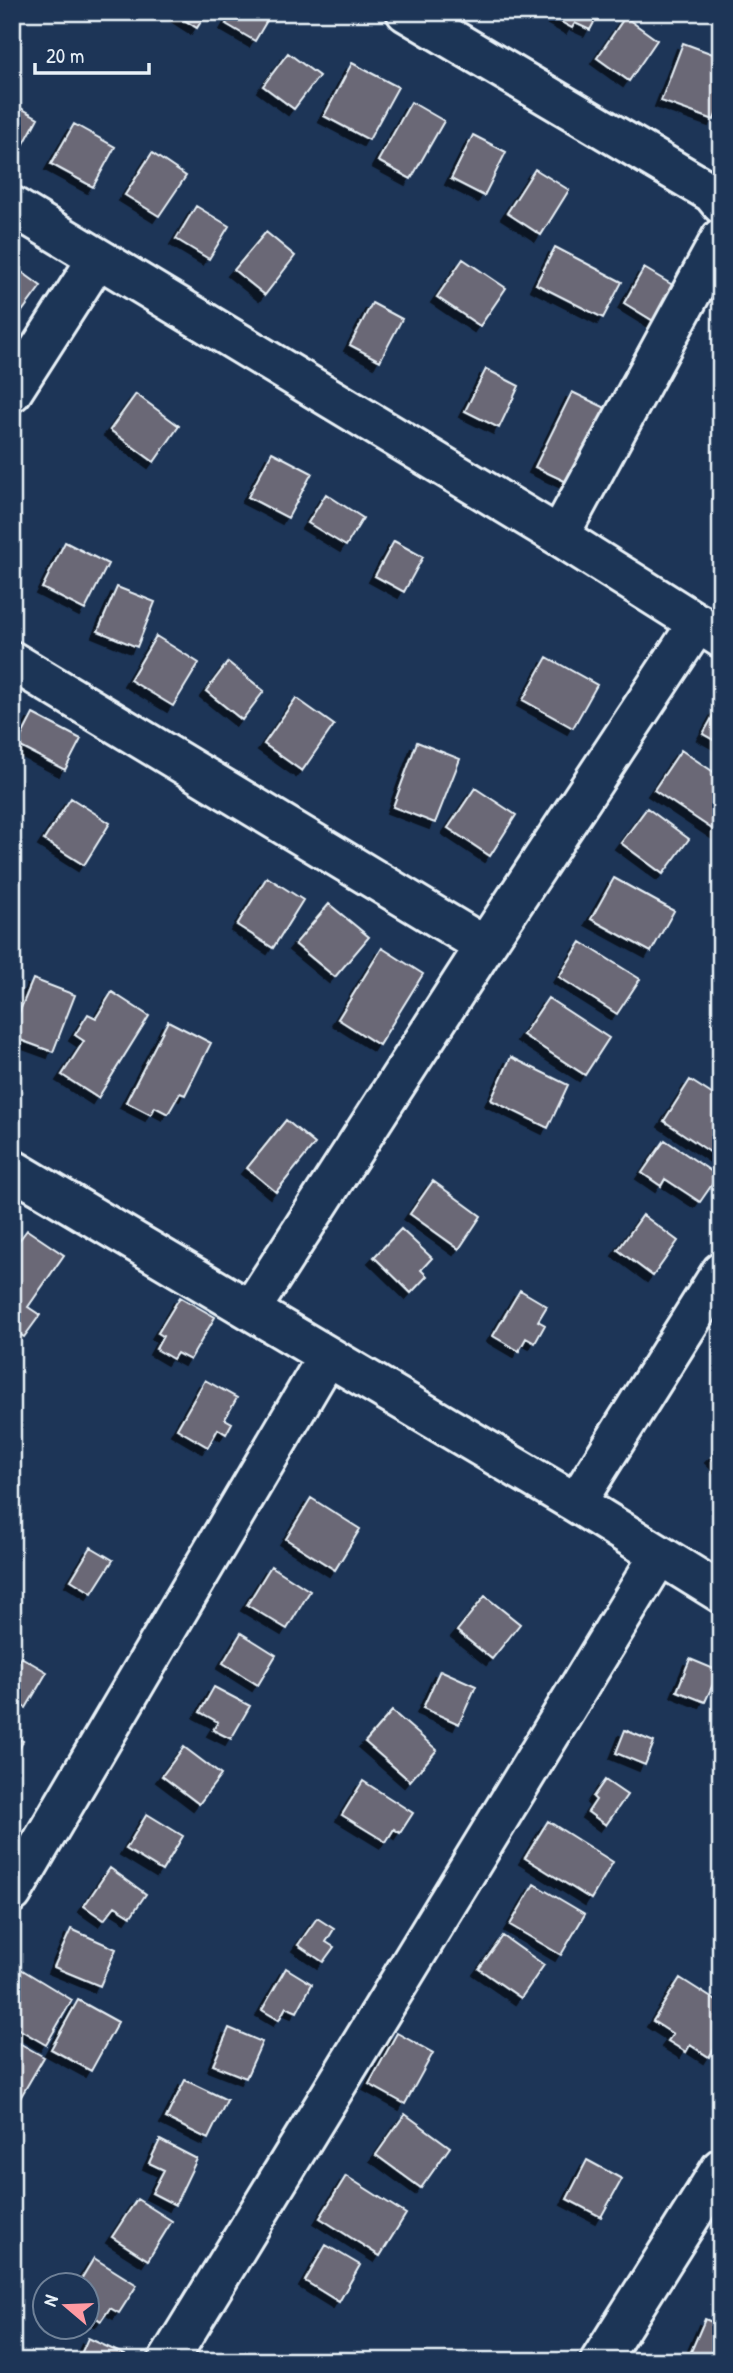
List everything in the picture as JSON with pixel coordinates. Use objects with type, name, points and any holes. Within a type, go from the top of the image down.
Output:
[{"type":"street","points":[[406,12],[712,193],[721,204]]},
{"type":"street","points":[[12,206],[559,536],[709,630],[485,946],[251,1309]]},
{"type":"street","points":[[559,536],[721,238]]},
{"type":"street","points":[[12,392],[98,258]]},
{"type":"street","points":[[12,661],[485,946]]},
{"type":"street","points":[[12,1169],[576,1503],[721,1593]]},
{"type":"street","points":[[576,1503],[721,1272]]},
{"type":"street","points":[[12,1893],[327,1357]]},
{"type":"street","points":[[168,2361],[659,1556]]},
{"type":"street","points":[[600,2361],[721,2168]]},
{"type":"building","points":[[172,12],[207,12],[197,28]]},
{"type":"building","points":[[233,12],[272,12],[255,41],[226,24]]},
{"type":"building","points":[[557,12],[599,13],[590,30],[575,23],[572,28],[554,18]]},
{"type":"building","points":[[625,17],[657,40],[629,81],[597,58]]},
{"type":"building","points":[[683,43],[721,57],[721,101],[714,120],[661,101]]},
{"type":"building","points":[[288,53],[319,76],[294,109],[263,86]]},
{"type":"building","points":[[352,63],[398,87],[369,140],[324,116]]},
{"type":"building","points":[[411,102],[444,121],[411,179],[378,161]]},
{"type":"building","points":[[12,103],[38,118],[19,153],[12,150]]},
{"type":"building","points":[[74,124],[115,147],[93,187],[51,164]]},
{"type":"building","points":[[473,135],[506,152],[484,196],[451,179]]},
{"type":"building","points":[[152,153],[186,176],[159,216],[125,195]]},
{"type":"building","points":[[535,169],[569,190],[541,235],[507,213]]},
{"type":"building","points":[[196,206],[229,226],[209,259],[176,239]]},
{"type":"building","points":[[266,232],[295,256],[265,295],[234,270]]},
{"type":"building","points":[[555,247],[622,282],[603,318],[536,284]]},
{"type":"building","points":[[463,259],[506,288],[480,326],[437,297]]},
{"type":"building","points":[[12,265],[41,286],[12,325]]},
{"type":"building","points":[[644,268],[681,290],[660,325],[624,303]]},
{"type":"building","points":[[372,303],[402,319],[380,361],[350,345]]},
{"type":"building","points":[[486,369],[519,386],[499,428],[465,411]]},
{"type":"building","points":[[572,392],[612,411],[575,486],[535,467]]},
{"type":"building","points":[[136,394],[179,426],[154,462],[110,430]]},
{"type":"building","points":[[272,452],[312,473],[288,518],[248,497]]},
{"type":"building","points":[[326,494],[363,518],[346,546],[308,523]]},
{"type":"building","points":[[394,541],[423,557],[404,592],[375,576]]},
{"type":"building","points":[[65,542],[108,564],[85,610],[42,588]]},
{"type":"building","points":[[117,587],[155,602],[137,647],[98,631]]},
{"type":"building","points":[[156,636],[199,663],[173,706],[130,680]]},
{"type":"building","points":[[547,657],[597,685],[573,728],[523,700]]},
{"type":"building","points":[[228,662],[264,691],[242,720],[206,691]]},
{"type":"building","points":[[296,698],[334,725],[302,771],[264,744]]},
{"type":"building","points":[[721,702],[721,744],[703,734]]},
{"type":"building","points":[[33,714],[81,739],[65,770],[17,745]]},
{"type":"building","points":[[417,742],[460,759],[435,823],[393,807]]},
{"type":"building","points":[[681,750],[721,777],[721,829],[718,833],[654,790]]},
{"type":"building","points":[[475,788],[516,815],[490,856],[448,828]]},
{"type":"building","points":[[71,798],[110,823],[84,865],[44,840]]},
{"type":"building","points":[[647,808],[689,839],[663,874],[621,843]]},
{"type":"building","points":[[267,877],[303,900],[273,948],[237,925]]},
{"type":"building","points":[[614,878],[674,911],[651,952],[591,919]]},
{"type":"building","points":[[329,904],[369,937],[335,977],[295,944]]},
{"type":"building","points":[[581,942],[640,979],[617,1014],[559,977]]},
{"type":"building","points":[[382,948],[423,974],[379,1045],[338,1019]]},
{"type":"building","points":[[33,979],[75,995],[53,1052],[12,1037],[12,1030]]},
{"type":"building","points":[[112,992],[149,1016],[98,1098],[62,1075],[84,1041],[75,1035],[88,1014],[96,1018]]},
{"type":"building","points":[[548,998],[609,1038],[585,1075],[523,1035]]},
{"type":"building","points":[[168,1021],[211,1043],[185,1095],[180,1093],[168,1114],[155,1107],[151,1115],[126,1102]]},
{"type":"building","points":[[511,1057],[568,1085],[548,1128],[491,1100]]},
{"type":"building","points":[[690,1080],[721,1100],[721,1150],[716,1156],[664,1121]]},
{"type":"building","points":[[286,1120],[315,1144],[276,1192],[247,1168]]},
{"type":"building","points":[[665,1140],[718,1176],[700,1202],[665,1179],[661,1186],[642,1173]]},
{"type":"building","points":[[433,1181],[481,1216],[459,1249],[410,1214]]},
{"type":"building","points":[[643,1215],[678,1241],[653,1276],[618,1250]]},
{"type":"building","points":[[401,1229],[432,1258],[421,1270],[427,1276],[411,1293],[374,1257]]},
{"type":"building","points":[[27,1230],[64,1255],[28,1307],[40,1315],[24,1337],[12,1329],[12,1250]]},
{"type":"building","points":[[520,1290],[547,1306],[538,1321],[545,1325],[535,1343],[526,1338],[519,1351],[493,1336]]},
{"type":"building","points":[[180,1297],[215,1317],[190,1360],[177,1353],[173,1359],[156,1349],[163,1336],[158,1333]]},
{"type":"building","points":[[205,1380],[237,1398],[225,1419],[232,1423],[226,1434],[218,1429],[208,1447],[177,1429]]},
{"type":"building","points":[[721,1447],[721,1467],[711,1457]]},
{"type":"building","points":[[311,1498],[360,1529],[335,1570],[286,1539]]},
{"type":"building","points":[[91,1547],[113,1560],[92,1593],[71,1580]]},
{"type":"building","points":[[271,1566],[310,1591],[287,1629],[247,1605]]},
{"type":"building","points":[[485,1596],[520,1624],[492,1659],[457,1631]]},
{"type":"building","points":[[241,1633],[276,1655],[258,1685],[223,1663]]},
{"type":"building","points":[[21,1657],[47,1672],[26,1708],[12,1700],[12,1673]]},
{"type":"building","points":[[690,1659],[719,1671],[705,1702],[677,1691]]},
{"type":"building","points":[[440,1670],[476,1686],[459,1724],[423,1708]]},
{"type":"building","points":[[214,1687],[250,1706],[231,1739],[213,1730],[218,1722],[200,1712]]},
{"type":"building","points":[[392,1711],[437,1750],[410,1781],[365,1742]]},
{"type":"building","points":[[625,1730],[654,1742],[645,1765],[616,1753]]},
{"type":"building","points":[[12,1736],[23,1741],[12,1765]]},
{"type":"building","points":[[184,1747],[221,1775],[199,1804],[162,1776]]},
{"type":"building","points":[[605,1780],[627,1795],[606,1825],[588,1812],[596,1800],[593,1797]]},
{"type":"building","points":[[363,1781],[413,1813],[400,1833],[394,1829],[386,1842],[342,1815]]},
{"type":"building","points":[[147,1814],[183,1836],[162,1871],[126,1849]]},
{"type":"building","points":[[548,1821],[613,1862],[591,1899],[525,1858]]},
{"type":"building","points":[[110,1868],[146,1894],[131,1916],[115,1906],[104,1920],[84,1906]]},
{"type":"building","points":[[534,1884],[585,1914],[561,1955],[510,1925]]},
{"type":"building","points":[[317,1918],[334,1929],[326,1942],[334,1947],[323,1962],[298,1945]]},
{"type":"building","points":[[71,1929],[116,1949],[100,1986],[54,1967]]},
{"type":"building","points":[[503,1936],[544,1965],[521,1998],[479,1969]]},
{"type":"building","points":[[16,1966],[72,2000],[46,2045],[12,2025],[12,1972]]},
{"type":"building","points":[[286,1968],[312,1984],[297,2012],[286,2007],[279,2020],[262,2010]]},
{"type":"building","points":[[680,1978],[721,2004],[721,2038],[709,2057],[690,2045],[686,2052],[668,2041],[673,2034],[653,2021]]},
{"type":"building","points":[[78,2000],[118,2022],[91,2071],[51,2049]]},
{"type":"building","points":[[229,2028],[262,2042],[246,2078],[213,2065]]},
{"type":"building","points":[[397,2033],[433,2053],[405,2104],[369,2084]]},
{"type":"building","points":[[12,2039],[44,2057],[19,2100],[12,2096]]},
{"type":"building","points":[[185,2080],[227,2100],[208,2139],[166,2118]]},
{"type":"building","points":[[405,2114],[450,2147],[421,2188],[376,2155]]},
{"type":"building","points":[[160,2140],[197,2159],[175,2205],[152,2193],[164,2170],[149,2163]]},
{"type":"building","points":[[587,2160],[622,2179],[601,2217],[567,2199]]},
{"type":"building","points":[[346,2176],[406,2214],[380,2256],[320,2218]]},
{"type":"building","points":[[137,2199],[172,2221],[148,2260],[112,2237]]},
{"type":"building","points":[[326,2245],[360,2265],[339,2302],[305,2281]]},
{"type":"building","points":[[94,2258],[137,2285],[119,2313],[110,2308],[102,2320],[102,2272],[86,2272]]},
{"type":"building","points":[[705,2319],[721,2326],[721,2361],[687,2361]]},
{"type":"building","points":[[86,2342],[97,2342],[125,2355],[122,2361],[78,2361]]},
{"type":"building","points":[[464,2355],[480,2361],[462,2361]]}]
